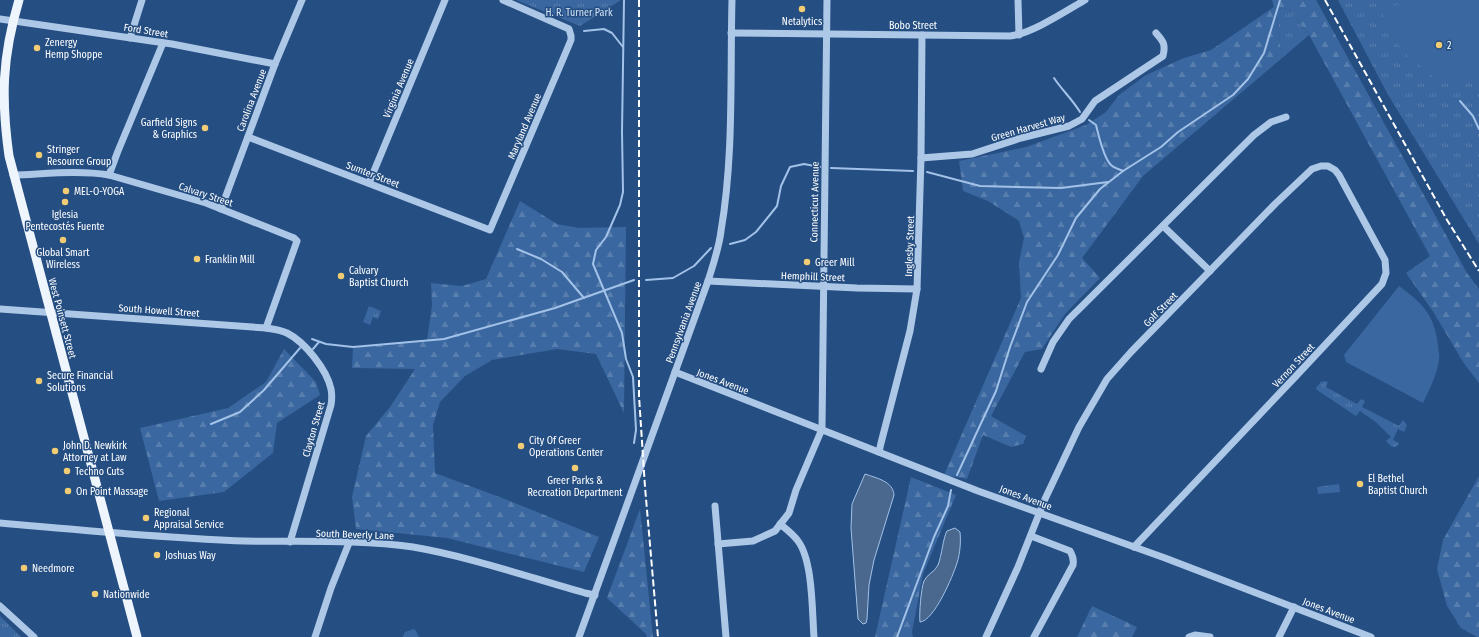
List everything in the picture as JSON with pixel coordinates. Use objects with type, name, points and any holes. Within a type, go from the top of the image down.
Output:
[{"type":"main road","name":"West Poinsett Street","points":[[19,0],[13,20],[2,89],[6,130],[13,175],[137,637]]},
{"type":"street","points":[[130,38],[142,0]]},
{"type":"street","name":"Carolina Avenue","points":[[221,209],[275,64],[302,0]]},
{"type":"street","name":"Virginia Avenue","points":[[369,183],[445,0]]},
{"type":"street","name":"Maryland Avenue","points":[[490,230],[571,40],[568,29],[503,0]]},
{"type":"street","name":"Pennsylvania Avenue","points":[[579,637],[708,281],[721,233],[728,181],[731,133],[732,0]]},
{"type":"street","name":"Connecticut Avenue","points":[[822,429],[827,0]]},
{"type":"street","points":[[1018,0],[1019,35]]},
{"type":"street","name":"Bobo Street","points":[[731,33],[1003,37],[1019,35],[1085,0]]},
{"type":"street","name":"Ford Street","points":[[0,19],[163,43],[275,64]]},
{"type":"street","name":"Green Harvest Way","points":[[921,158],[972,154],[1021,138],[1069,126],[1082,119],[1095,101],[1163,56],[1165,48],[1163,41],[1156,33]]},
{"type":"street","name":"Inglesby Street","points":[[879,452],[910,331],[917,289],[921,158],[922,35]]},
{"type":"street","points":[[109,175],[163,43]]},
{"type":"street","points":[[1041,370],[1056,338],[1069,319],[1254,134],[1271,122],[1286,118]]},
{"type":"street","name":"Sumter Street","points":[[248,137],[490,230]]},
{"type":"street","name":"Golf Street","points":[[986,637],[1031,536],[1045,499],[1079,427],[1107,379],[1131,352],[1275,204],[1312,169],[1321,166],[1328,166],[1339,175]]},
{"type":"street","name":"Calvary Street","points":[[13,175],[72,172],[109,175],[206,203],[294,238],[296,241],[266,328]]},
{"type":"street","name":"Vernon Street","points":[[1134,547],[1382,284],[1386,273],[1385,260],[1339,175]]},
{"type":"street","points":[[1163,226],[1210,271]]},
{"type":"street","name":"Hemphill Street","points":[[708,281],[917,289]]},
{"type":"street","name":"South Howell Street","points":[[0,309],[266,328]]},
{"type":"street","name":"Clayton Street","points":[[266,328],[288,334],[303,345],[322,368],[331,388],[332,396],[331,405],[290,542]]},
{"type":"street","name":"Jones Avenue","points":[[675,372],[879,452],[1371,637]]},
{"type":"street","points":[[718,544],[753,541],[774,531],[788,513],[796,490],[822,429]]},
{"type":"street","points":[[715,506],[726,637]]},
{"type":"street","name":"South Beverly Lane","points":[[0,523],[192,538],[389,544],[433,551],[595,595]]},
{"type":"street","points":[[780,524],[798,541],[806,556],[814,637]]},
{"type":"street","points":[[1031,536],[1070,552],[1073,555],[1074,561],[1034,637]]},
{"type":"street","points":[[315,637],[330,592],[349,543]]},
{"type":"street","points":[[0,606],[34,637]]},
{"type":"street","points":[[1279,637],[1294,607]]},
{"type":"street","points":[[1189,637],[1195,635],[1210,637]]},
{"type":"green space","name":"H. R. Turner Park","points":[[516,0],[621,0],[580,26]]},
{"type":"green space","points":[[1272,0],[1316,0],[1467,273],[1479,289],[1479,383],[1463,362],[1434,313],[1406,273],[1430,256],[1309,35],[1291,11],[1275,7],[1282,58],[1143,176],[1082,258],[1100,278],[1065,314],[1042,349],[1025,352],[991,416],[1026,436],[1023,444],[1011,447],[983,435],[967,479],[944,475],[1021,298],[1019,262],[1024,238],[1019,221],[988,201],[963,191],[959,161],[1026,147],[1086,125],[1106,112],[1119,95],[1146,75],[1184,58],[1211,50],[1274,7]]},
{"type":"green space","points":[[1338,0],[1479,0],[1479,244],[1387,93]]},
{"type":"green space","name":"2","points":[[1414,0],[1479,0],[1479,80],[1444,82],[1432,76],[1405,53],[1392,36],[1382,10]]},
{"type":"green space","points":[[1275,7],[1291,11],[1309,35],[1282,58]]},
{"type":"green space","points":[[520,201],[557,224],[579,228],[626,227],[624,413],[596,354],[557,349],[492,360],[465,376],[440,402],[433,425],[435,473],[505,499],[599,537],[584,572],[447,538],[356,529],[352,497],[366,436],[390,407],[415,369],[352,368],[353,347],[427,340],[432,305],[431,283],[462,286],[486,279]]},
{"type":"green space","points":[[1399,286],[1421,304],[1434,326],[1436,335],[1439,356],[1438,366],[1423,403],[1346,362],[1344,355]]},
{"type":"green space","points":[[369,306],[381,311],[378,319],[373,317],[370,325],[363,322]]},
{"type":"green space","points":[[284,349],[316,382],[320,395],[277,423],[273,453],[224,492],[159,501],[140,428],[228,408],[266,382]]},
{"type":"green space","points":[[1321,382],[1328,382],[1326,387],[1357,404],[1361,399],[1365,401],[1362,407],[1399,426],[1403,420],[1407,425],[1404,432],[1398,429],[1393,440],[1399,443],[1398,445],[1392,447],[1386,441],[1391,437],[1377,423],[1360,411],[1356,416],[1317,390],[1316,388]]},
{"type":"green space","points":[[1479,476],[1479,637],[1477,637],[1461,628],[1447,606],[1437,569],[1443,540]]},
{"type":"green space","points":[[911,477],[956,495],[923,574],[912,632],[913,637],[875,637]]},
{"type":"green space","points":[[1339,484],[1340,492],[1318,494],[1317,487]]},
{"type":"green space","points":[[640,509],[653,637],[647,637],[646,634],[607,598]]},
{"type":"green space","points":[[1092,606],[1137,627],[1132,637],[1077,637]]},
{"type":"green space","points":[[0,616],[21,637],[0,637]]},
{"type":"green space","points":[[414,629],[419,637],[403,637],[405,632]]},
{"type":"shaded area","points":[[865,474],[887,483],[891,486],[894,495],[874,560],[869,585],[867,619],[866,623],[863,624],[858,619],[851,528],[852,504]]},
{"type":"shaded area","points":[[955,528],[960,532],[960,548],[955,569],[937,606],[925,620],[920,622],[920,602],[924,581],[938,565],[947,531]]},
{"type":"waterway","points":[[624,0],[622,132],[623,192],[620,205],[606,237],[596,250],[593,264],[622,333],[626,359],[633,377],[636,430],[634,443]]},
{"type":"waterway","points":[[957,475],[996,391],[1010,347],[1027,302],[1058,255],[1076,218],[1100,189],[1123,171],[1161,147],[1178,132],[1233,95],[1248,79],[1264,53],[1280,0]]},
{"type":"waterway","points":[[584,31],[604,29],[612,33],[623,47]]},
{"type":"waterway","points":[[1054,78],[1080,112]]},
{"type":"waterway","points":[[1460,101],[1473,116],[1479,129]]},
{"type":"waterway","points":[[1089,120],[1096,125],[1108,161],[1111,165],[1123,171]]},
{"type":"waterway","points":[[730,244],[745,240],[756,232],[777,206],[781,186],[790,167],[804,164],[820,167]]},
{"type":"waterway","points":[[831,168],[913,171]]},
{"type":"waterway","points":[[927,172],[980,186],[1061,188],[1108,182]]},
{"type":"waterway","points":[[646,280],[673,278],[694,266],[711,248]]},
{"type":"waterway","points":[[517,249],[541,259],[562,272],[584,298]]},
{"type":"waterway","points":[[312,339],[326,344],[353,347],[444,339],[555,308],[634,280]]},
{"type":"waterway","points":[[313,349],[319,342]]},
{"type":"waterway","points":[[211,424],[240,412],[264,390],[300,348]]},
{"type":"waterway","points":[[897,637],[934,537],[948,506],[951,490]]},
{"type":"railway","points":[[639,0],[639,396],[658,637]]},
{"type":"railway","points":[[1325,0],[1447,220],[1479,271]]},
{"type":"place","name":"Netalytics","points":[[802,9]]},
{"type":"place","name":"2","points":[[1439,45]]},
{"type":"place","name":"Zenergy Hemp Shoppe","points":[[37,48]]},
{"type":"place","name":"Garfield Signs & Graphics","points":[[205,128]]},
{"type":"place","name":"Stringer Resource Group","points":[[39,155]]},
{"type":"place","name":"MEL-O-YOGA","points":[[66,191]]},
{"type":"place","name":"Iglesia Pentecostés Fuente","points":[[65,202]]},
{"type":"place","name":"Global Smart Wireless","points":[[63,240]]},
{"type":"place","name":"Franklin Mill","points":[[197,259]]},
{"type":"place","name":"Greer Mill","points":[[807,262]]},
{"type":"place","name":"Calvary Baptist Church","points":[[341,276]]},
{"type":"place","name":"Secure Financial Solutions","points":[[39,381]]},
{"type":"place","name":"City Of Greer Operations Center","points":[[521,446]]},
{"type":"place","name":"John D. Newkirk Attorney at Law","points":[[55,451]]},
{"type":"place","name":"Greer Parks & Recreation Department","points":[[575,468]]},
{"type":"place","name":"Techno Cuts","points":[[67,471]]},
{"type":"place","name":"El Bethel Baptist Church","points":[[1360,484]]},
{"type":"place","name":"On Point Massage","points":[[68,491]]},
{"type":"place","name":"Regional Appraisal Service","points":[[146,518]]},
{"type":"place","name":"Joshuas Way","points":[[157,555]]},
{"type":"place","name":"Needmore","points":[[24,568]]},
{"type":"place","name":"Nationwide","points":[[95,594]]}]
